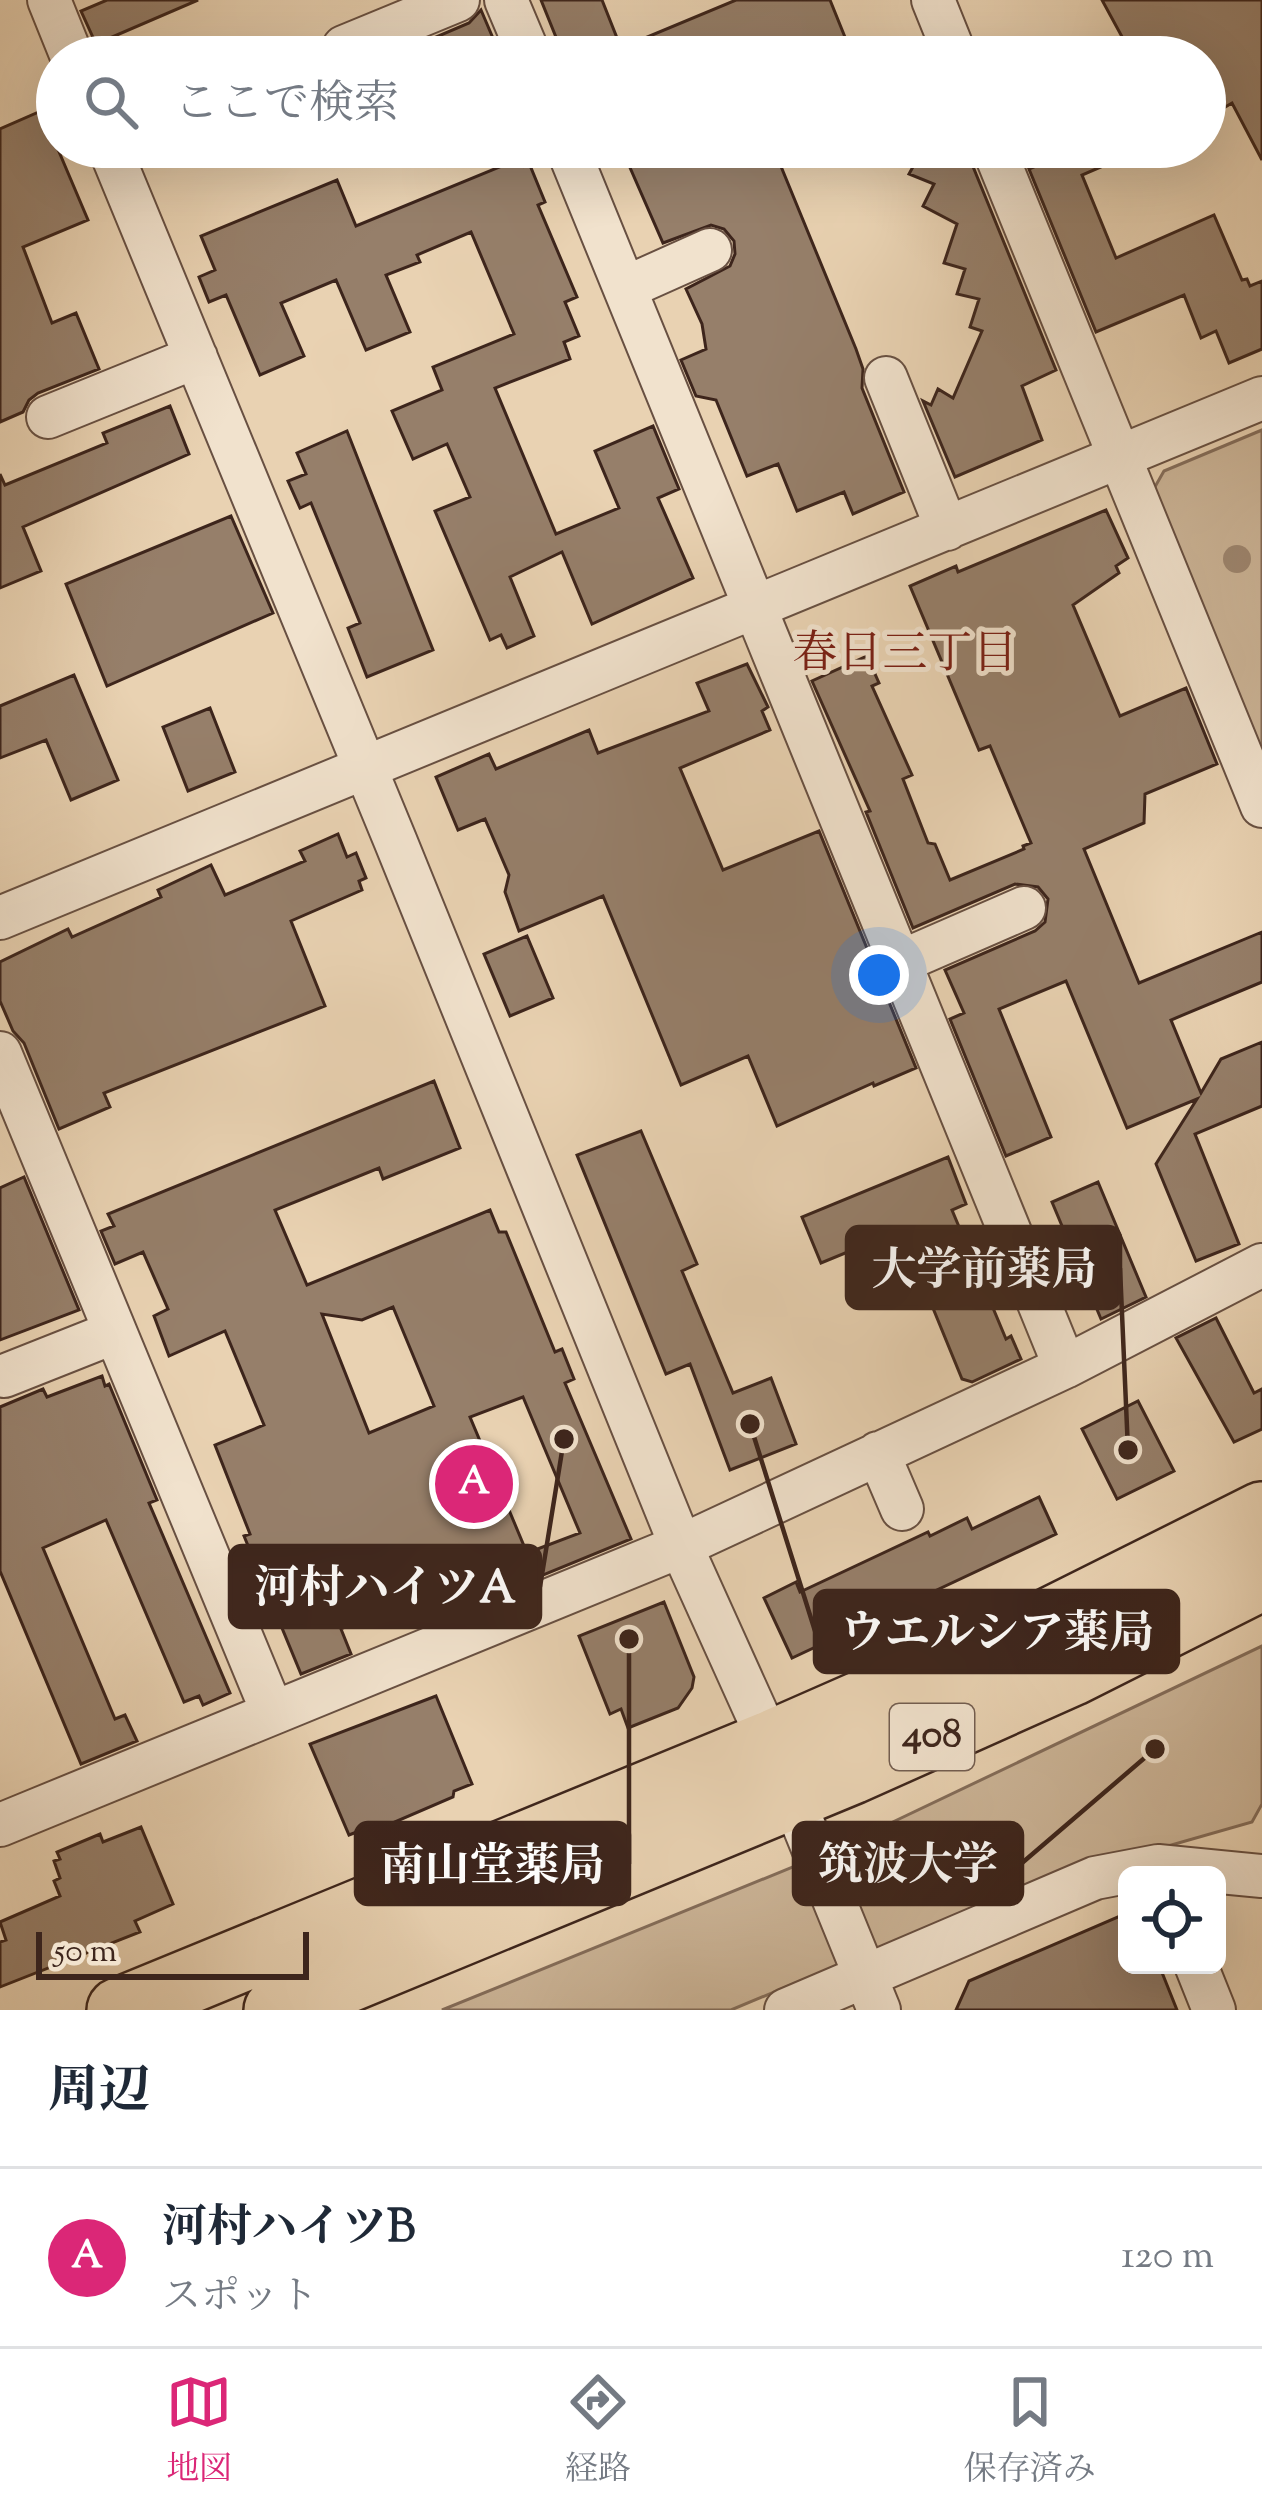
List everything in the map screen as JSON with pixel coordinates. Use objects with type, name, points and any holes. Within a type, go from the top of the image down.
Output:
[{"type":"highway","name":"408","points":[[276,2010],[782,1771],[1048,1621],[1262,1514]]},
{"type":"highway","name":"408","points":[[119,2010],[782,1771],[1071,1674],[1262,1578]]},
{"type":"street","points":[[49,0],[64,36]]},
{"type":"street","points":[[371,36],[458,0]]},
{"type":"street","points":[[506,0],[521,36]]},
{"type":"street","points":[[933,0],[948,36]]},
{"type":"street","points":[[119,168],[681,1546],[782,1771],[872,1992]]},
{"type":"street","points":[[576,168],[1065,1367]]},
{"type":"street","points":[[1002,168],[1262,804]]},
{"type":"street","points":[[625,288],[710,250]]},
{"type":"street","points":[[48,417],[196,357]]},
{"type":"street","points":[[886,379],[947,529]]},
{"type":"street","points":[[0,918],[1262,398]]},
{"type":"street","points":[[900,962],[1024,908]]},
{"type":"street","points":[[0,1053],[272,1711]]},
{"type":"street","points":[[0,1825],[681,1546],[852,1454],[1065,1367],[1262,1265]]},
{"type":"street","points":[[4,1376],[115,1332]]},
{"type":"street","points":[[852,1454],[902,1509]]},
{"type":"street","points":[[1226,1874],[1262,1876]]},
{"type":"street","points":[[786,2010],[872,1992],[1095,1879],[1118,1876]]},
{"type":"street","points":[[1200,1974],[1214,2010]]},
{"type":"shaded area","points":[[1262,430],[1262,761],[1152,492],[1164,471]]},
{"type":"shaded area","points":[[1262,1646],[1262,1804],[1252,1822],[1028,1886],[731,2010],[442,2010],[832,1851]]},
{"type":"building","points":[[107,0],[198,0],[115,36],[92,36],[81,11]]},
{"type":"building","points":[[541,0],[602,0],[616,36],[556,36]]},
{"type":"building","points":[[736,0],[830,0],[845,36],[650,36]]},
{"type":"building","points":[[1102,0],[1262,0],[1262,160],[1232,103],[1226,107],[1226,36],[1122,36]]},
{"type":"building","points":[[481,10],[492,36],[438,36],[469,23]]},
{"type":"building","points":[[36,113],[36,168],[66,168],[88,220],[23,247],[52,323],[76,313],[99,369],[38,393],[23,412],[0,422],[0,129]]},
{"type":"building","points":[[497,168],[531,168],[545,202],[538,205],[577,297],[565,302],[579,336],[564,342],[570,359],[495,388],[556,534],[619,508],[595,451],[653,426],[679,489],[658,498],[693,578],[592,624],[562,552],[510,577],[534,636],[507,648],[501,635],[490,640],[435,511],[470,497],[447,444],[413,459],[392,411],[442,390],[433,367],[514,334],[471,232],[417,255],[420,262],[386,275],[410,332],[366,350],[336,280],[281,303],[304,356],[260,375],[226,295],[209,302],[199,277],[215,270],[201,236],[337,180],[356,226]]},
{"type":"building","points":[[630,168],[782,168],[856,349],[863,369],[862,388],[904,492],[853,514],[844,492],[797,511],[778,464],[747,476],[716,400],[696,396],[681,360],[706,349],[702,324],[686,289],[730,266],[734,241],[724,229],[711,225],[663,243]]},
{"type":"building","points":[[912,168],[974,168],[1056,370],[1022,386],[1042,440],[955,477],[923,401],[931,405],[938,389],[953,398],[982,331],[970,327],[979,299],[957,294],[965,269],[944,263],[957,224],[923,206],[934,184],[909,174]]},
{"type":"building","points":[[1098,168],[1082,175],[1116,258],[1214,215],[1242,280],[1247,279],[1250,286],[1262,281],[1262,349],[1229,363],[1216,331],[1201,338],[1184,295],[1096,332],[1029,169]]},
{"type":"building","points":[[170,406],[189,454],[23,527],[41,571],[0,588],[0,474],[5,485],[107,443],[103,433]]},
{"type":"building","points":[[347,431],[433,650],[367,677],[348,628],[360,623],[311,503],[300,508],[288,481],[306,474],[297,453]]},
{"type":"building","points":[[1106,510],[1128,558],[1116,566],[1119,573],[1073,605],[1120,716],[1186,688],[1217,764],[1145,794],[1144,823],[1084,849],[1139,983],[1262,932],[1262,982],[1171,1020],[1201,1093],[1221,1059],[1262,1042],[1262,1106],[1195,1134],[1239,1244],[1196,1261],[1156,1164],[1197,1099],[1127,1128],[1066,981],[999,1009],[1051,1137],[1006,1156],[950,1019],[964,1013],[945,970],[1035,931],[1045,922],[1048,899],[1038,887],[1015,884],[913,928],[866,812],[870,811],[812,681],[867,656],[879,683],[872,686],[912,775],[903,779],[928,843],[935,844],[950,880],[1024,849],[1031,843],[990,746],[979,750],[910,586],[956,566],[958,572]]},
{"type":"building","points":[[231,516],[273,613],[107,686],[66,584]]},
{"type":"building","points":[[747,664],[768,707],[762,711],[770,730],[680,768],[723,870],[819,831],[916,1068],[777,1126],[748,1056],[681,1085],[603,896],[519,931],[505,892],[509,875],[485,819],[458,830],[436,777],[489,754],[496,769],[589,730],[598,753],[709,711],[697,683]]},
{"type":"building","points":[[74,675],[118,780],[71,800],[46,740],[0,758],[0,706]]},
{"type":"building","points":[[210,708],[235,772],[188,791],[163,727]]},
{"type":"building","points":[[338,834],[347,857],[356,853],[366,878],[359,881],[362,890],[291,921],[325,1006],[104,1093],[110,1107],[59,1129],[24,1043],[0,1001],[0,962],[68,929],[72,937],[161,897],[158,890],[211,865],[225,895],[305,861],[300,851]]},
{"type":"building","points":[[527,936],[553,998],[510,1016],[484,954]]},
{"type":"building","points":[[434,1081],[460,1148],[383,1179],[379,1168],[275,1210],[307,1285],[490,1210],[499,1232],[506,1232],[555,1352],[562,1349],[574,1379],[565,1383],[631,1539],[441,1617],[402,1624],[376,1613],[341,1629],[351,1654],[301,1674],[244,1536],[250,1534],[215,1445],[264,1425],[225,1331],[169,1356],[154,1316],[168,1309],[143,1252],[115,1264],[101,1231],[114,1226],[108,1214]],"holes":[[[393,1307],[434,1406],[369,1433],[322,1314],[362,1320]],[[523,1397],[580,1533],[527,1553],[470,1417]]]},
{"type":"building","points":[[641,1131],[697,1264],[682,1271],[733,1393],[771,1378],[796,1444],[730,1470],[690,1364],[666,1374],[577,1155]]},
{"type":"building","points":[[948,1157],[966,1204],[952,1210],[1006,1339],[1011,1336],[1021,1359],[972,1382],[962,1379],[901,1230],[821,1263],[802,1217]]},
{"type":"building","points":[[24,1177],[79,1310],[0,1340],[0,1188]]},
{"type":"building","points":[[1098,1182],[1146,1297],[1101,1319],[1052,1202]]},
{"type":"building","points":[[1216,1318],[1254,1393],[1262,1389],[1262,1429],[1234,1442],[1176,1338]]},
{"type":"building","points":[[102,1376],[157,1500],[149,1503],[230,1693],[203,1705],[199,1696],[184,1702],[106,1520],[43,1548],[115,1719],[125,1715],[137,1741],[81,1764],[0,1571],[0,1407],[43,1389],[47,1397]]},
{"type":"building","points":[[1138,1401],[1174,1471],[1117,1499],[1082,1429]]},
{"type":"building","points":[[1039,1497],[1056,1534],[792,1658],[764,1598],[796,1582],[800,1592],[967,1518],[972,1529]]},
{"type":"building","points":[[664,1602],[694,1677],[692,1688],[678,1708],[628,1728],[621,1709],[610,1714],[579,1636]]},
{"type":"building","points":[[436,1696],[472,1784],[374,1831],[372,1826],[349,1835],[310,1744]]},
{"type":"building","points":[[141,1827],[173,1904],[135,1921],[140,1932],[0,1987],[0,1942],[6,1940],[0,1922],[60,1896],[54,1881],[60,1878],[54,1861],[60,1859],[57,1852],[100,1834],[103,1842]]},
{"type":"building","points":[[1118,1917],[1118,1974],[1163,1974],[1177,2010],[956,2010],[969,1981]]},
{"type":"place","name":"ウエルシア薬局","points":[[750,1424]]},
{"type":"place","name":"河村ハイツA","points":[[564,1439]]},
{"type":"place","name":"大学前薬局","points":[[1128,1450]]},
{"type":"place","name":"河村ハイツB","points":[[474,1484]]},
{"type":"place","name":"南山堂薬局","points":[[629,1639]]},
{"type":"place","name":"筑波大学","points":[[1155,1749]]},
{"type":"district","name":"春日三丁目","points":[[905,656]]}]
